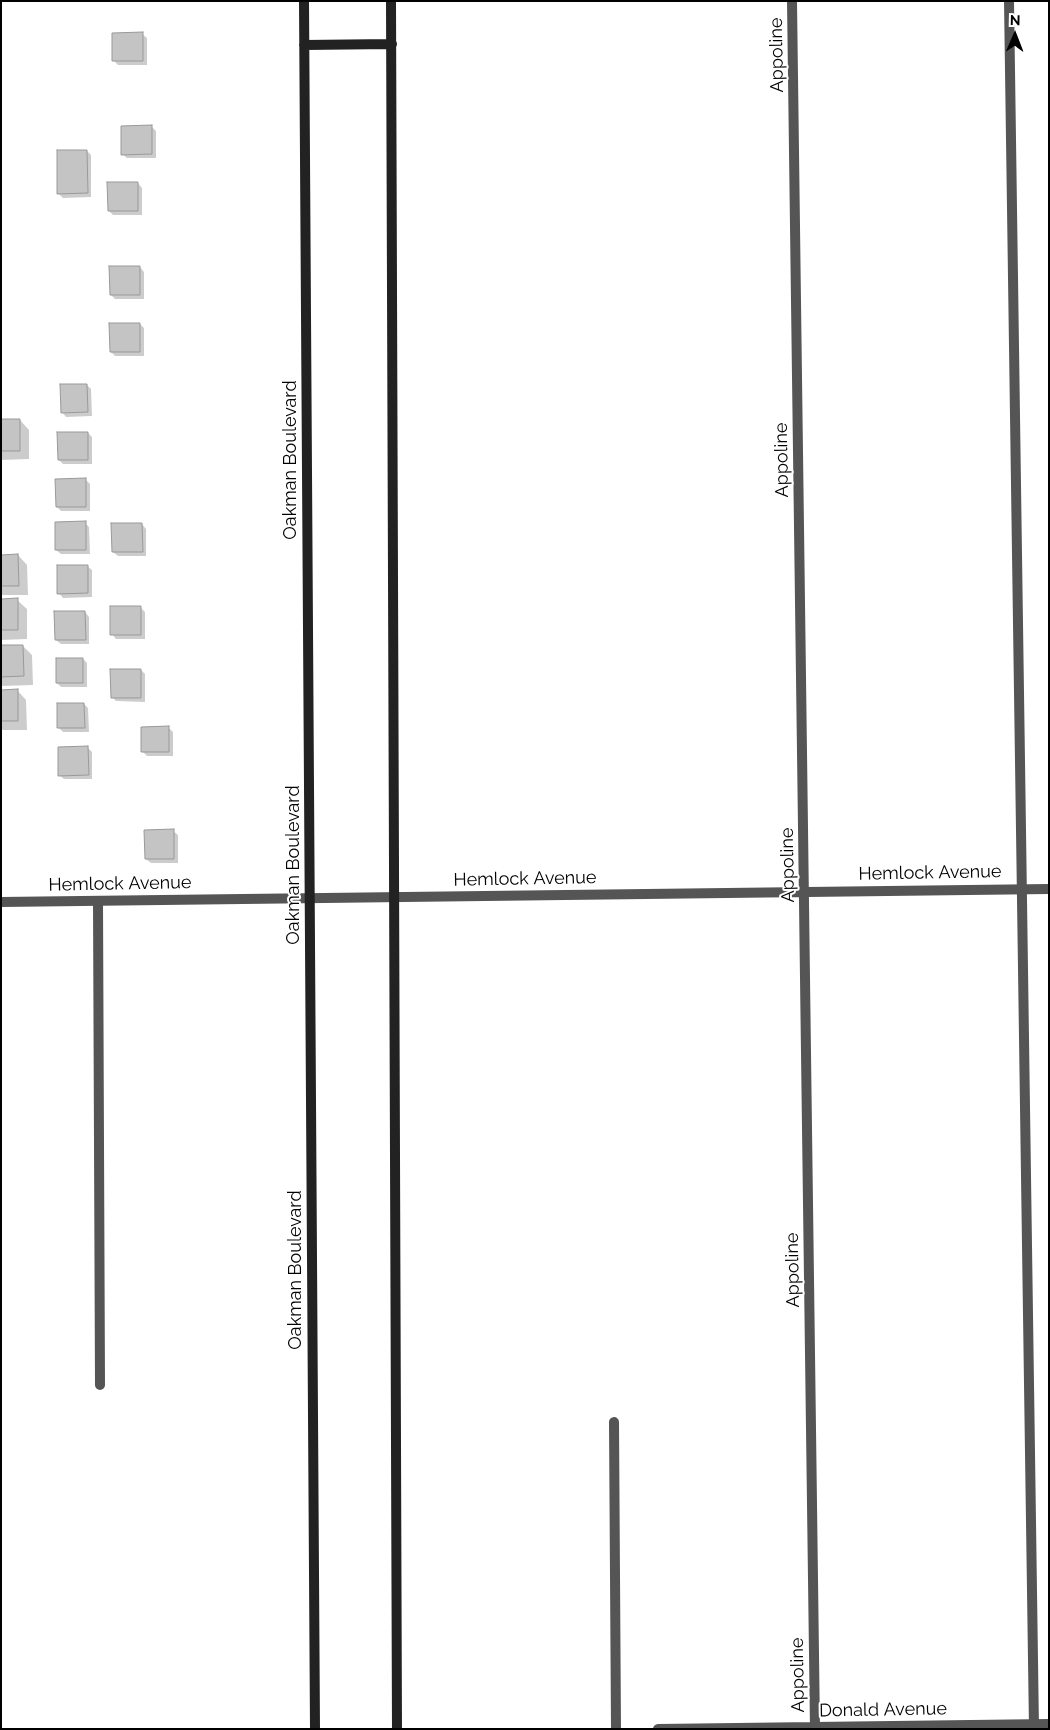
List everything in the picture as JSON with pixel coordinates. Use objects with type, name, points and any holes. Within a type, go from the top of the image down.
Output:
[{"type":"street","name":"Oakman Boulevard","points":[[304,1],[315,1729]]},
{"type":"street","points":[[391,1],[397,1729]]},
{"type":"street","name":"Appoline","points":[[792,1],[816,1728]]},
{"type":"street","points":[[1009,1],[1034,1726]]},
{"type":"street","points":[[304,45],[392,44]]},
{"type":"street","name":"Hemlock Avenue","points":[[1,902],[1049,888]]},
{"type":"street","points":[[98,901],[100,1385]]},
{"type":"street","points":[[614,1422],[616,1729]]},
{"type":"street","name":"Donald Avenue","points":[[658,1729],[1034,1726],[1049,1724]]},
{"type":"building","points":[[143,32],[143,61],[112,61],[112,33]]},
{"type":"building","points":[[152,125],[152,154],[121,155],[121,126]]},
{"type":"building","points":[[57,150],[87,150],[88,193],[57,194]]},
{"type":"building","points":[[107,182],[138,182],[138,211],[108,211]]},
{"type":"building","points":[[109,266],[140,266],[140,295],[110,295]]},
{"type":"building","points":[[109,323],[140,323],[140,352],[110,352]]},
{"type":"building","points":[[60,384],[87,384],[88,412],[61,413]]},
{"type":"building","points":[[1,419],[20,419],[20,451],[1,451]]},
{"type":"building","points":[[57,432],[88,432],[88,460],[58,460]]},
{"type":"building","points":[[86,478],[86,507],[56,507],[55,479]]},
{"type":"building","points":[[86,521],[86,550],[55,550],[55,522]]},
{"type":"building","points":[[111,523],[142,523],[143,552],[112,552]]},
{"type":"building","points":[[18,554],[19,586],[1,586],[1,555]]},
{"type":"building","points":[[57,565],[88,565],[88,593],[57,594]]},
{"type":"building","points":[[18,598],[18,630],[1,630],[1,599]]},
{"type":"building","points":[[110,606],[141,606],[141,635],[110,635]]},
{"type":"building","points":[[54,611],[85,611],[86,640],[55,640]]},
{"type":"building","points":[[1,645],[23,645],[24,676],[1,677]]},
{"type":"building","points":[[56,658],[83,658],[83,683],[56,683]]},
{"type":"building","points":[[110,669],[141,669],[141,698],[111,698]]},
{"type":"building","points":[[18,689],[18,721],[1,721],[1,690]]},
{"type":"building","points":[[57,703],[84,703],[85,728],[57,728]]},
{"type":"building","points":[[169,726],[169,752],[141,752],[141,727]]},
{"type":"building","points":[[88,746],[89,775],[58,776],[58,747]]},
{"type":"building","points":[[174,829],[174,859],[145,859],[144,830]]}]
